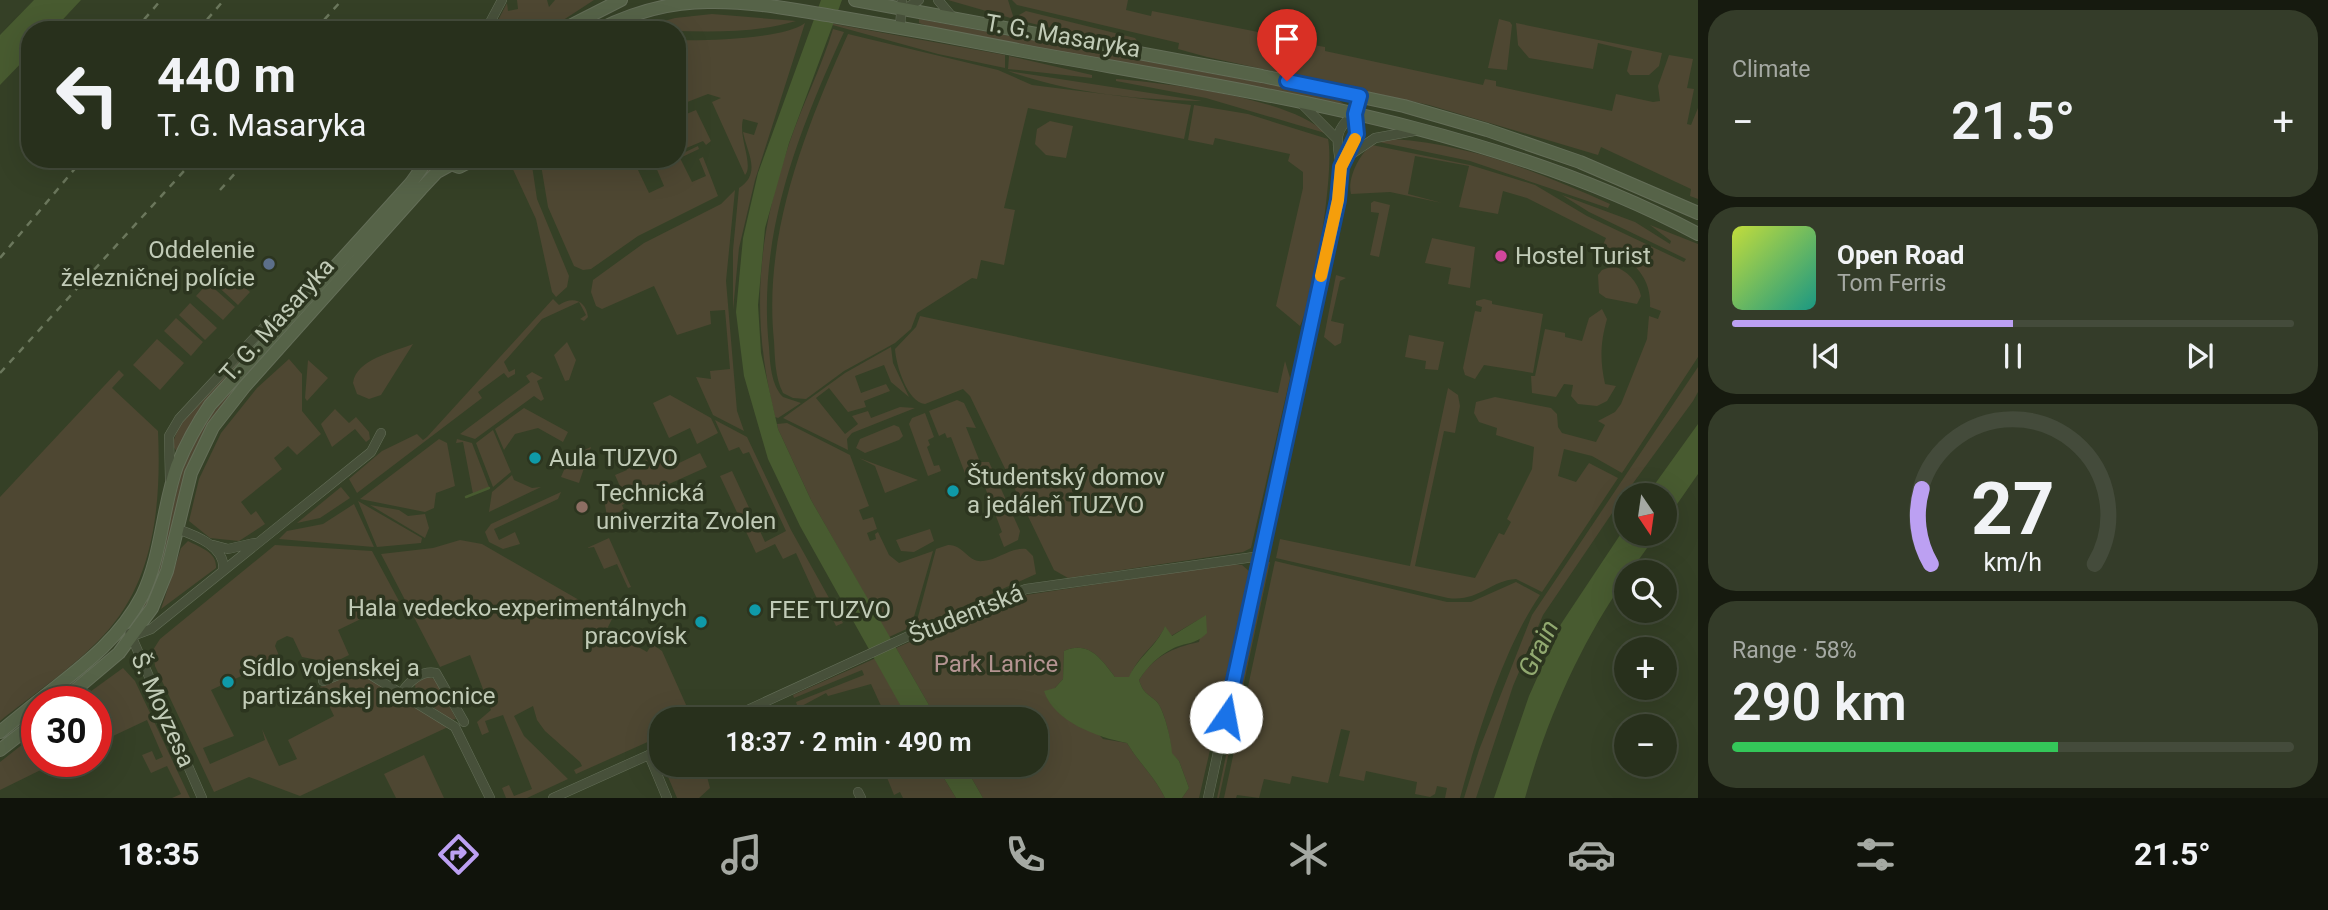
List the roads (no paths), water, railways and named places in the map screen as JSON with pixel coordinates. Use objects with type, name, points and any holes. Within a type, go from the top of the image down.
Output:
[{"type":"street","points":[[491,21],[502,0]]},
{"type":"street","points":[[580,21],[621,0]]},
{"type":"street","name":"T. G. Masaryka","points":[[855,0],[903,5],[954,19],[1360,96],[1521,141],[1609,173],[1698,213]]},
{"type":"street","points":[[900,27],[903,5],[919,0]]},
{"type":"street","points":[[938,0],[954,19]]},
{"type":"street","name":"T. G. Masaryka","points":[[622,21],[654,9],[704,2],[766,5],[900,27],[1300,103],[1420,130],[1507,155],[1604,191],[1698,234]]},
{"type":"street","points":[[1341,167],[1357,134],[1355,114],[1360,96]]},
{"type":"street","points":[[1208,798],[1338,200],[1341,167],[1336,138],[1300,103]]},
{"type":"street","points":[[1336,138],[1345,122],[1355,114]]},
{"type":"street","points":[[1347,159],[1375,138],[1420,130]]},
{"type":"street","name":"T. G. Masaryka","points":[[57,686],[102,650],[127,622],[150,575],[171,491],[188,440],[201,419],[229,381],[411,183],[422,168]]},
{"type":"street","name":"T. G. Masaryka","points":[[81,686],[133,637],[161,589],[196,461],[229,406],[440,168]]},
{"type":"street","name":"T. G. Masaryka","points":[[171,491],[169,436],[172,429],[270,321],[296,308]]},
{"type":"street","name":"T. G. Masaryka","points":[[133,637],[151,629],[371,452],[381,433]]},
{"type":"street","name":"T. G. Masaryka","points":[[177,529],[228,549],[262,540]]},
{"type":"street","points":[[205,542],[221,555],[223,571]]},
{"type":"street","name":"Študentská","points":[[754,707],[907,637],[1026,589],[1261,556]]},
{"type":"street","name":"Š. Moyzesa","points":[[127,622],[202,798]]},
{"type":"street","points":[[323,681],[358,667],[462,723]]},
{"type":"street","points":[[401,692],[424,673],[436,673],[462,723],[490,798]]},
{"type":"street","name":"T. G. Masaryka","points":[[0,732],[21,715]]},
{"type":"street","points":[[0,750],[21,734]]},
{"type":"street","points":[[553,798],[649,755]]},
{"type":"street","points":[[658,777],[667,798]]},
{"type":"waterway","points":[[466,497],[489,488]]},
{"type":"railway","points":[[143,21],[161,0]]},
{"type":"railway","points":[[206,21],[224,0]]},
{"type":"railway","points":[[323,21],[342,0]]},
{"type":"railway","points":[[0,258],[75,168]]},
{"type":"railway","points":[[0,373],[187,168]]},
{"type":"railway","points":[[220,190],[240,168]]},
{"type":"place","name":"Hostel Turist","points":[[1501,256]]},
{"type":"place","name":"Oddelenie železničnej polície","points":[[269,264]]},
{"type":"place","name":"Aula TUZVO","points":[[535,458]]},
{"type":"place","name":"Študentský domov a jedáleň TUZVO","points":[[953,491]]},
{"type":"place","name":"Technická univerzita Zvolen","points":[[582,507]]},
{"type":"place","name":"FEE TUZVO","points":[[755,610]]},
{"type":"place","name":"Hala vedecko-experimentálnych pracovísk","points":[[701,622]]},
{"type":"place","name":"Sídlo vojenskej a partizánskej nemocnice","points":[[228,682]]},
{"type":"water label","name":"Grain","points":[[1538,648]]},
{"type":"park label","name":"Park Lanice","points":[[996,664]]}]
